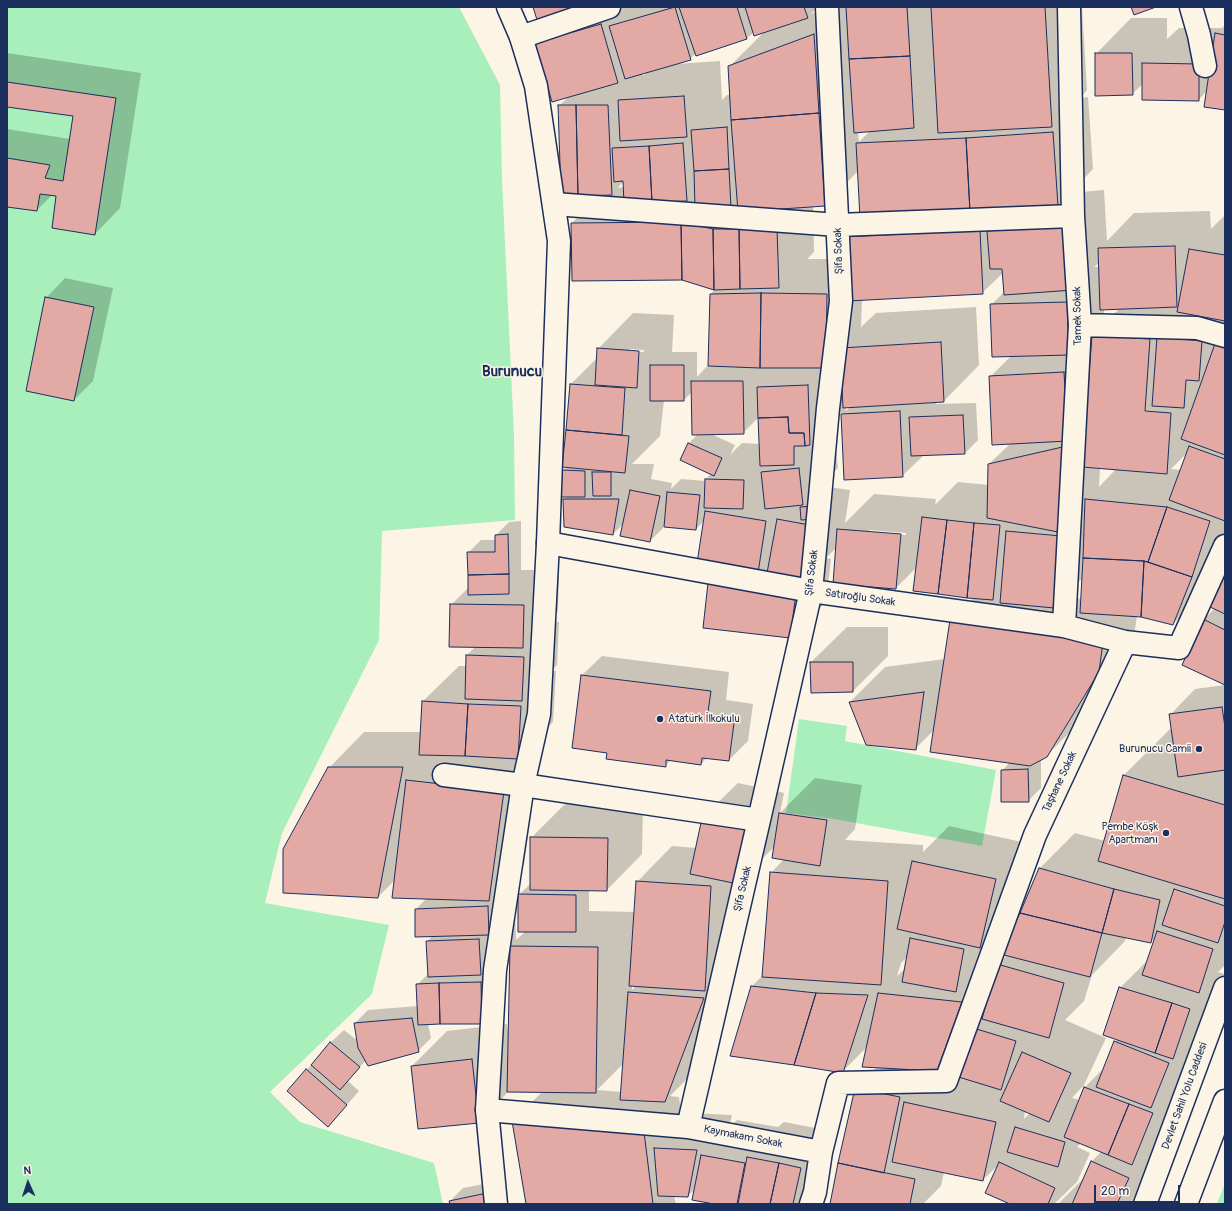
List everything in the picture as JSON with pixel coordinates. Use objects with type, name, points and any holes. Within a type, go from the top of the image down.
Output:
[{"type":"street","points":[[496,1204],[487,1110],[495,970],[523,785],[540,714],[559,241],[536,86],[521,37],[508,7]]},
{"type":"street","points":[[521,37],[609,7]]},
{"type":"street","name":"Şifa Sokak","points":[[688,1127],[811,591],[828,408],[841,301],[827,7]]},
{"type":"street","name":"Tamek Sokak","points":[[1064,626],[1080,325],[1073,216],[1069,7]]},
{"type":"street","points":[[1191,7],[1199,35],[1205,66]]},
{"type":"street","points":[[554,204],[838,225],[1073,216]]},
{"type":"street","points":[[1080,325],[1197,328],[1225,336]]},
{"type":"street","name":"Satıroğlu Sokak","points":[[548,543],[811,591],[1064,626],[1125,642]]},
{"type":"street","points":[[1125,642],[1179,648],[1225,546]]},
{"type":"street","name":"Taşhane Sokak","points":[[821,1152],[838,1083],[946,1081],[1035,834],[1125,642]]},
{"type":"street","points":[[444,775],[523,785],[759,820]]},
{"type":"street","name":"Devlet Sahil Yolu Caddesi","points":[[1145,1204],[1225,988]]},
{"type":"street","points":[[1186,1204],[1225,1101]]},
{"type":"street","name":"Kaymakam Sokak","points":[[487,1110],[688,1127],[821,1152]]},
{"type":"street","points":[[811,1204],[815,1192],[821,1152]]},
{"type":"green space","points":[[7,7],[459,7],[500,85],[502,179],[514,435],[515,520],[382,531],[379,640],[282,833],[265,903],[389,925],[372,994],[270,1092],[300,1122],[434,1163],[443,1204],[7,1204]]},
{"type":"green space","points":[[799,719],[847,726],[845,741],[996,770],[982,846],[834,819],[786,813]]},
{"type":"green space","points":[[1225,1183],[1225,1204],[1217,1204]]},
{"type":"building","points":[[533,7],[585,7],[538,23]]},
{"type":"building","points":[[675,7],[691,60],[625,79],[609,26]]},
{"type":"building","points":[[679,7],[737,7],[747,39],[696,56]]},
{"type":"building","points":[[745,7],[804,7],[808,18],[754,36]]},
{"type":"building","points":[[846,7],[907,7],[910,56],[849,59]]},
{"type":"building","points":[[931,7],[1045,7],[1052,127],[938,133]]},
{"type":"building","points":[[1131,7],[1156,7],[1134,15]]},
{"type":"building","points":[[601,24],[618,83],[552,102],[535,43]]},
{"type":"building","points":[[1215,33],[1225,35],[1225,110],[1204,107]]},
{"type":"building","points":[[814,34],[819,113],[731,120],[728,66]]},
{"type":"building","points":[[1095,53],[1132,53],[1133,95],[1095,96]]},
{"type":"building","points":[[910,56],[914,128],[854,133],[849,59]]},
{"type":"building","points":[[1142,63],[1199,64],[1199,101],[1142,100]]},
{"type":"building","points":[[7,82],[116,98],[95,235],[52,228],[56,196],[40,194],[37,211],[7,207],[7,158],[50,165],[45,178],[63,181],[73,116],[7,107]]},
{"type":"building","points":[[684,96],[687,137],[620,141],[618,100]]},
{"type":"building","points":[[558,105],[576,105],[578,196],[561,196]]},
{"type":"building","points":[[576,105],[608,105],[612,195],[578,196]]},
{"type":"building","points":[[819,113],[825,206],[738,212],[731,120]]},
{"type":"building","points":[[727,127],[729,169],[694,171],[691,130]]},
{"type":"building","points":[[1053,132],[1058,206],[970,212],[966,138]]},
{"type":"building","points":[[966,138],[970,212],[860,218],[856,143]]},
{"type":"building","points":[[683,143],[687,201],[652,202],[649,146]]},
{"type":"building","points":[[649,146],[652,202],[624,203],[623,181],[614,182],[612,148]]},
{"type":"building","points":[[729,169],[731,207],[695,208],[694,171]]},
{"type":"building","points":[[681,222],[682,280],[572,281],[571,223]]},
{"type":"building","points":[[681,222],[713,229],[714,290],[682,280]]},
{"type":"building","points":[[1069,225],[1073,290],[1004,295],[1002,269],[990,269],[987,231]]},
{"type":"building","points":[[777,228],[779,288],[740,289],[739,229]]},
{"type":"building","points":[[713,229],[739,229],[740,289],[714,290]]},
{"type":"building","points":[[980,230],[983,294],[848,301],[844,237]]},
{"type":"building","points":[[1175,246],[1177,307],[1100,310],[1098,248]]},
{"type":"building","points":[[1189,249],[1225,255],[1225,321],[1177,312]]},
{"type":"building","points":[[761,293],[827,294],[826,368],[760,368]]},
{"type":"building","points":[[761,293],[760,368],[708,366],[710,294]]},
{"type":"building","points":[[45,297],[94,307],[74,401],[26,391]]},
{"type":"building","points":[[1067,302],[1069,355],[992,357],[990,304]]},
{"type":"building","points":[[1092,335],[1150,339],[1145,411],[1171,413],[1167,474],[1082,467]]},
{"type":"building","points":[[1157,337],[1202,341],[1199,381],[1186,380],[1184,408],[1152,406]]},
{"type":"building","points":[[1217,338],[1225,341],[1225,455],[1181,439]]},
{"type":"building","points":[[941,342],[944,402],[843,408],[840,348]]},
{"type":"building","points":[[597,348],[639,351],[637,388],[595,385]]},
{"type":"building","points":[[650,365],[684,365],[684,401],[650,401]]},
{"type":"building","points":[[1064,372],[1068,441],[992,445],[989,376]]},
{"type":"building","points":[[691,381],[743,381],[744,434],[692,435]]},
{"type":"building","points":[[570,384],[625,388],[622,435],[566,430]]},
{"type":"building","points":[[808,385],[810,445],[805,446],[804,433],[789,433],[788,417],[758,418],[757,387]]},
{"type":"building","points":[[900,411],[903,477],[844,480],[841,414]]},
{"type":"building","points":[[963,415],[965,454],[911,456],[909,417]]},
{"type":"building","points":[[788,417],[789,433],[804,433],[805,446],[794,446],[794,465],[760,466],[758,418]]},
{"type":"building","points":[[566,430],[629,436],[625,473],[562,467]]},
{"type":"building","points":[[688,443],[722,458],[714,476],[680,460]]},
{"type":"building","points":[[1067,446],[1063,533],[987,518],[988,464]]},
{"type":"building","points":[[1189,446],[1225,459],[1225,521],[1169,500]]},
{"type":"building","points":[[799,468],[803,505],[765,509],[761,472]]},
{"type":"building","points":[[562,470],[585,471],[585,497],[561,497]]},
{"type":"building","points":[[592,472],[611,472],[611,496],[593,496]]},
{"type":"building","points":[[705,479],[744,480],[743,509],[704,508]]},
{"type":"building","points":[[630,490],[660,496],[650,542],[620,536]]},
{"type":"building","points":[[667,492],[700,495],[696,530],[664,527]]},
{"type":"building","points":[[563,499],[619,499],[613,535],[564,527]]},
{"type":"building","points":[[1085,499],[1167,507],[1148,562],[1083,558]]},
{"type":"building","points":[[814,506],[815,519],[801,520],[800,507]]},
{"type":"building","points":[[1167,507],[1210,521],[1192,577],[1148,562]]},
{"type":"building","points":[[705,511],[766,521],[758,573],[697,563]]},
{"type":"building","points":[[922,517],[947,520],[938,594],[913,591]]},
{"type":"building","points":[[777,519],[815,526],[806,579],[767,573]]},
{"type":"building","points":[[947,520],[974,523],[967,598],[938,594]]},
{"type":"building","points":[[974,523],[1000,525],[993,600],[967,598]]},
{"type":"building","points":[[837,529],[901,534],[896,589],[833,584]]},
{"type":"building","points":[[1006,531],[1061,536],[1054,608],[1000,603]]},
{"type":"building","points":[[508,534],[509,574],[468,575],[467,552],[495,552],[495,535]]},
{"type":"building","points":[[1083,558],[1144,561],[1141,617],[1080,613]]},
{"type":"building","points":[[1144,561],[1192,577],[1173,625],[1141,617]]},
{"type":"building","points":[[1225,567],[1225,614],[1208,606]]},
{"type":"building","points":[[509,574],[509,594],[468,595],[468,575]]},
{"type":"building","points":[[708,583],[796,594],[790,638],[703,628]]},
{"type":"building","points":[[450,604],[524,605],[523,648],[449,647]]},
{"type":"building","points":[[1203,619],[1225,630],[1225,685],[1182,665]]},
{"type":"building","points":[[950,620],[1103,642],[1099,672],[1047,757],[1030,766],[930,752]]},
{"type":"building","points":[[466,655],[524,657],[522,701],[465,699]]},
{"type":"building","points":[[810,662],[853,662],[853,692],[811,693]]},
{"type":"building","points":[[581,675],[711,691],[707,719],[734,723],[729,761],[702,758],[701,765],[666,760],[666,767],[606,759],[607,753],[572,748]]},
{"type":"building","points":[[924,692],[916,750],[866,745],[849,702]]},
{"type":"building","points":[[422,701],[468,704],[465,756],[419,755]]},
{"type":"building","points":[[468,704],[521,706],[518,759],[465,756]]},
{"type":"building","name":"Burunucu Camii","points":[[1222,707],[1225,727],[1225,770],[1178,777],[1169,714]]},
{"type":"building","points":[[328,767],[403,767],[378,898],[283,893],[283,849]]},
{"type":"building","points":[[1028,769],[1029,802],[1001,802],[1001,770]]},
{"type":"building","name":"Pembe Köşk Apartmanı","points":[[1123,775],[1225,805],[1225,899],[1098,861]]},
{"type":"building","points":[[406,780],[504,791],[489,901],[392,898]]},
{"type":"building","points":[[779,813],[827,820],[820,866],[772,858]]},
{"type":"building","points":[[702,818],[750,828],[738,884],[690,874]]},
{"type":"building","points":[[530,837],[608,838],[607,891],[530,890]]},
{"type":"building","points":[[912,861],[996,879],[980,948],[897,929]]},
{"type":"building","points":[[1039,868],[1114,889],[1102,933],[1020,913]]},
{"type":"building","points":[[770,872],[888,881],[881,985],[762,977]]},
{"type":"building","points":[[636,881],[711,886],[705,991],[629,986]]},
{"type":"building","points":[[1114,889],[1160,900],[1151,943],[1102,933]]},
{"type":"building","points":[[1174,889],[1225,906],[1225,922],[1218,943],[1162,925]]},
{"type":"building","points":[[518,894],[576,895],[576,932],[518,932]]},
{"type":"building","points":[[488,906],[489,935],[415,937],[415,909]]},
{"type":"building","points":[[1020,913],[1102,933],[1090,977],[1000,954]]},
{"type":"building","points":[[1157,931],[1213,949],[1199,993],[1142,975]]},
{"type":"building","points":[[910,938],[964,949],[956,992],[902,982]]},
{"type":"building","points":[[479,939],[481,975],[428,977],[426,941]]},
{"type":"building","points":[[510,946],[598,947],[596,1093],[507,1092]]},
{"type":"building","points":[[997,964],[1064,983],[1049,1038],[982,1019]]},
{"type":"building","points":[[481,982],[482,1024],[440,1024],[439,983]]},
{"type":"building","points":[[439,983],[440,1024],[418,1025],[416,984]]},
{"type":"building","points":[[751,986],[816,993],[794,1065],[730,1056]]},
{"type":"building","points":[[1119,987],[1172,1003],[1155,1053],[1103,1035]]},
{"type":"building","points":[[628,992],[704,998],[665,1102],[620,1100]]},
{"type":"building","points":[[816,993],[868,995],[843,1073],[794,1065]]},
{"type":"building","points":[[878,993],[962,1002],[937,1071],[862,1067]]},
{"type":"building","points":[[1172,1003],[1190,1009],[1173,1059],[1155,1053]]},
{"type":"building","points":[[412,1018],[419,1052],[368,1066],[358,1048],[354,1023]]},
{"type":"building","points":[[970,1027],[1016,1041],[1001,1090],[952,1075]]},
{"type":"building","points":[[1114,1041],[1169,1063],[1151,1108],[1096,1087]]},
{"type":"building","points":[[330,1042],[360,1067],[340,1090],[311,1065]]},
{"type":"building","points":[[1022,1052],[1071,1073],[1049,1122],[1000,1101]]},
{"type":"building","points":[[472,1059],[479,1123],[418,1129],[411,1066]]},
{"type":"building","points":[[306,1069],[347,1105],[328,1127],[287,1091]]},
{"type":"building","points":[[1084,1087],[1129,1104],[1108,1155],[1064,1137]]},
{"type":"building","points":[[855,1088],[900,1097],[884,1173],[838,1163]]},
{"type":"building","points":[[904,1102],[996,1122],[983,1181],[892,1162]]},
{"type":"building","points":[[1129,1104],[1153,1113],[1132,1165],[1108,1155]]},
{"type":"building","points":[[512,1121],[644,1132],[653,1204],[526,1204]]},
{"type":"building","points":[[1015,1127],[1065,1142],[1058,1167],[1007,1152]]},
{"type":"building","points":[[654,1148],[697,1150],[688,1197],[658,1196]]},
{"type":"building","points":[[701,1155],[745,1163],[737,1204],[714,1204],[692,1200]]},
{"type":"building","points":[[747,1157],[779,1163],[770,1204],[738,1204]]},
{"type":"building","points":[[1091,1161],[1129,1178],[1117,1204],[1072,1204]]},
{"type":"building","points":[[999,1162],[1055,1188],[1048,1204],[1010,1204],[985,1193]]},
{"type":"building","points":[[779,1163],[801,1168],[793,1204],[770,1204]]},
{"type":"building","points":[[838,1163],[915,1179],[910,1204],[830,1204]]},
{"type":"building","points":[[487,1193],[489,1204],[450,1204],[449,1201]]},
{"type":"place","name":"Atatürk İlkokulu","points":[[660,719]]},
{"type":"place","name":"Burunucu Camii","points":[[1199,749]]},
{"type":"place","name":"Pembe Köşk Apartmanı","points":[[1166,833]]},
{"type":"district","name":"Burunucu","points":[[512,372]]}]
